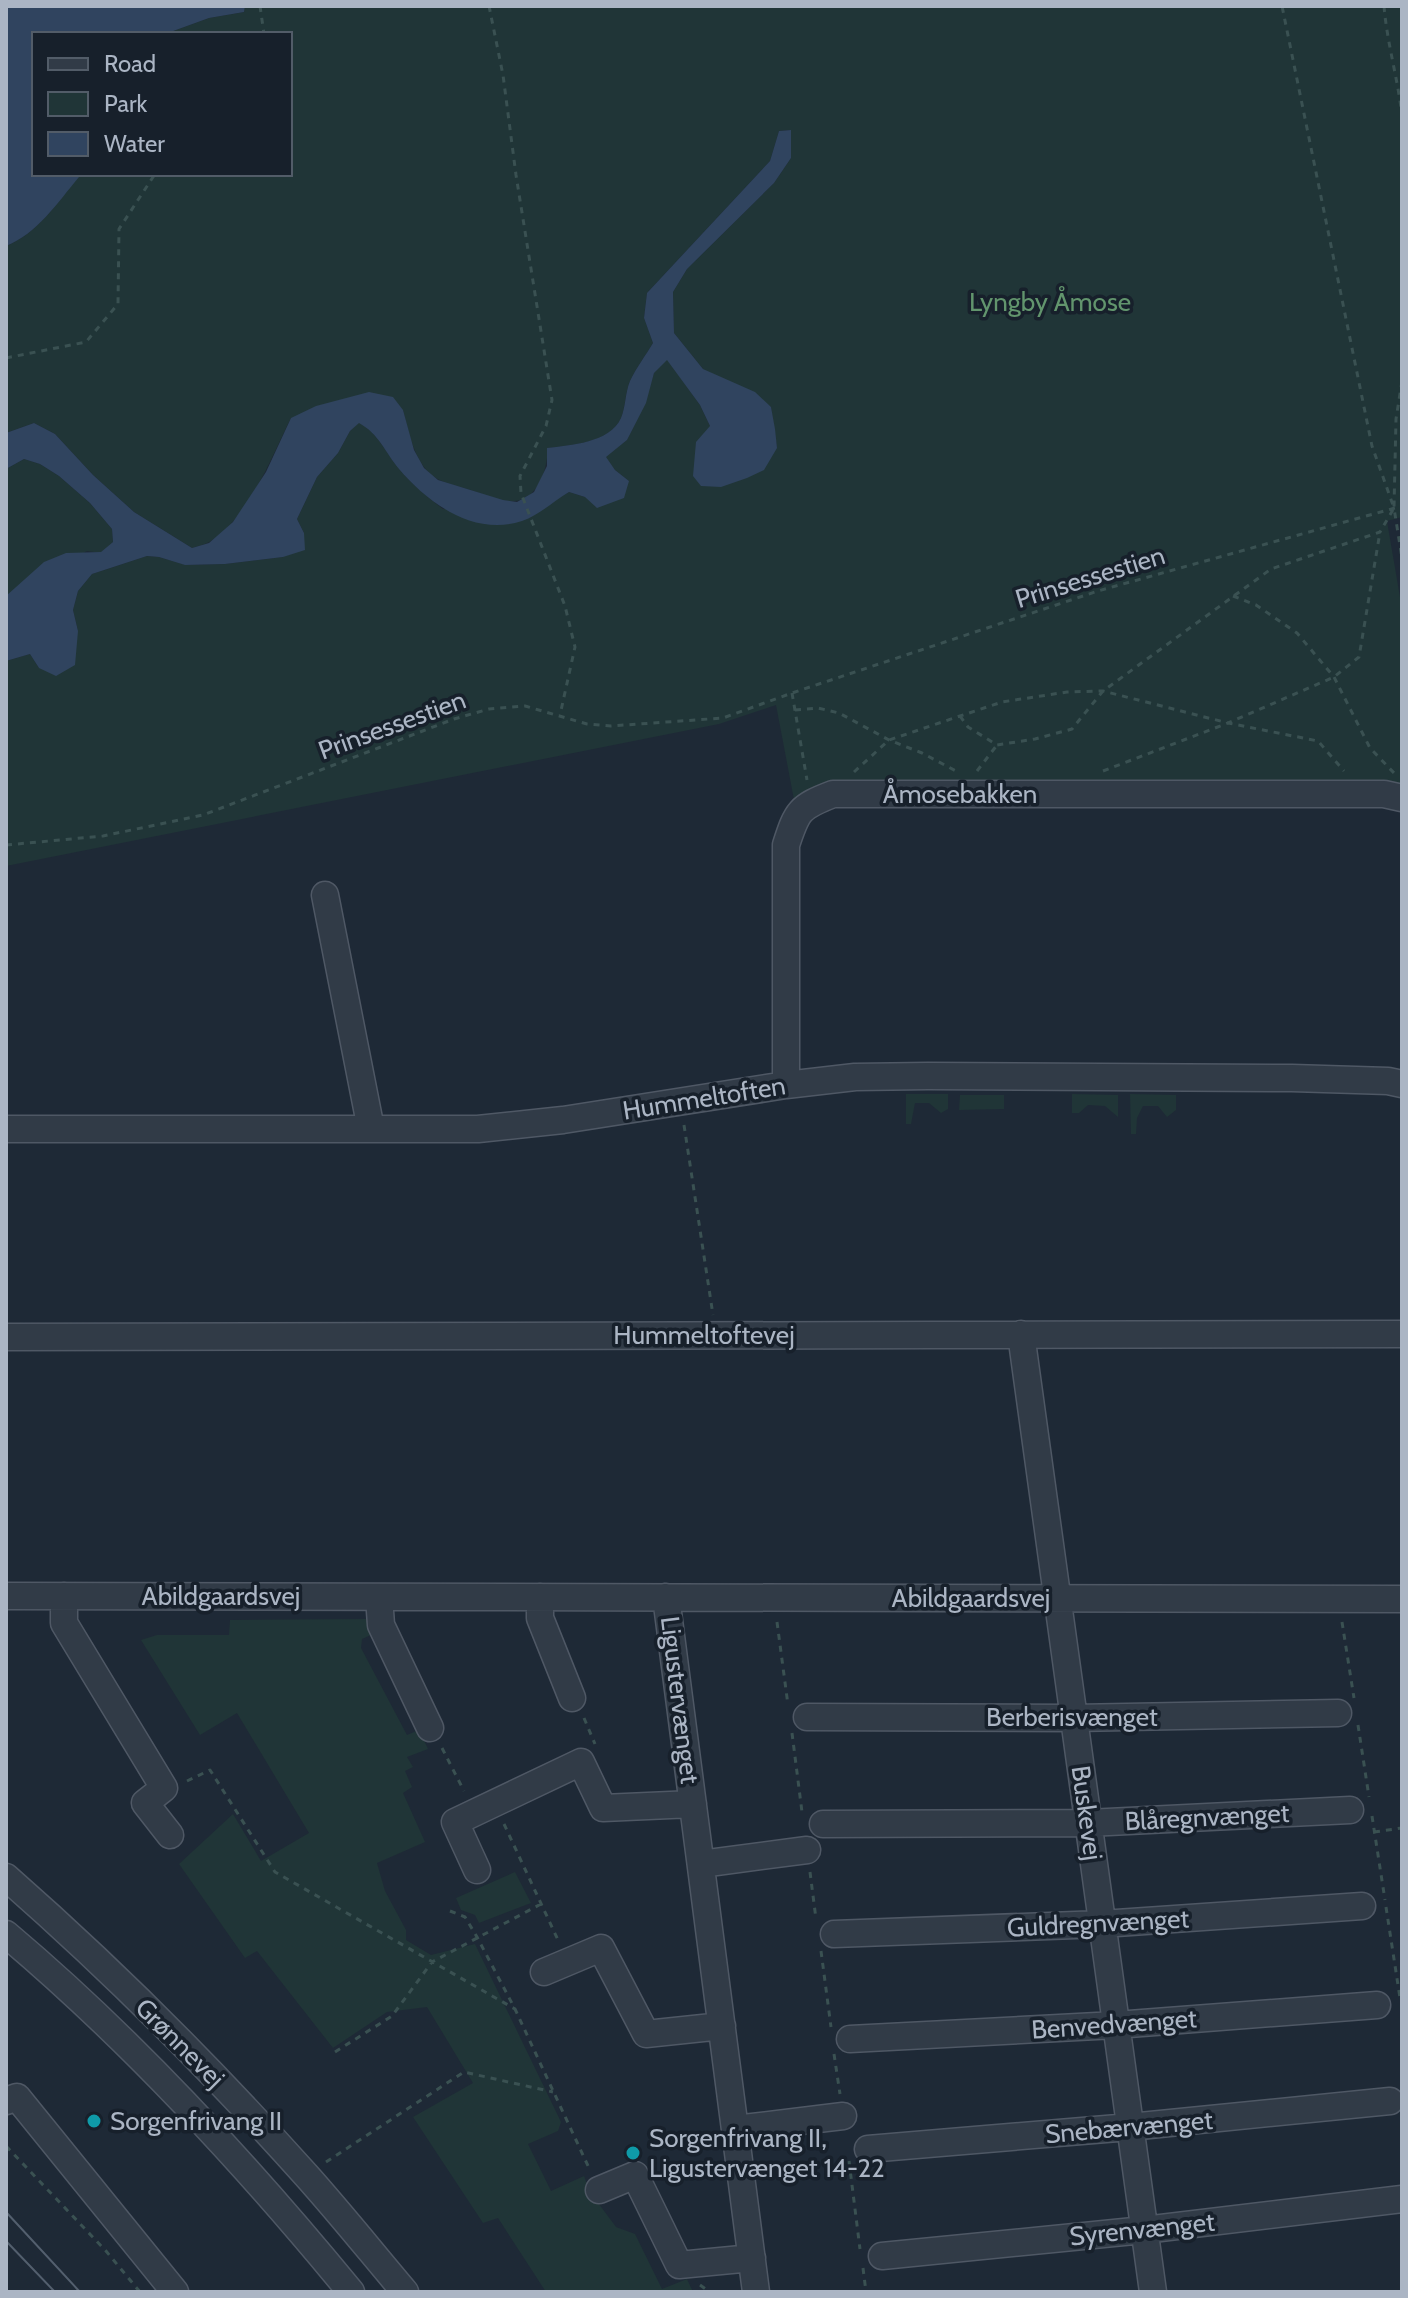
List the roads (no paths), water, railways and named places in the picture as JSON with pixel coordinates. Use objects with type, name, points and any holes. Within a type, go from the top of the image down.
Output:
[{"type":"street","name":"Åmosebakken","points":[[786,1085],[786,845],[795,816],[810,803],[838,794],[1384,794],[1400,789]]},
{"type":"street","points":[[325,895],[371,1129]]},
{"type":"street","name":"Hummeltoften","points":[[6,1129],[478,1129],[563,1120],[855,1077],[1292,1078],[1402,1084]]},
{"type":"street","name":"Buskevej","points":[[1021,1334],[1153,2292]]},
{"type":"street","name":"Hummeltoftevej","points":[[6,1337],[1402,1334]]},
{"type":"street","name":"Abildgaardsvej","points":[[6,1596],[1402,1599]]},
{"type":"street","points":[[64,1596],[64,1623],[164,1788],[145,1803],[170,1835]]},
{"type":"street","points":[[379,1597],[381,1625],[430,1728]]},
{"type":"street","points":[[540,1597],[540,1618],[572,1698]]},
{"type":"street","name":"Ligustervænget","points":[[666,1597],[756,2292]]},
{"type":"street","name":"Berberisvænget","points":[[807,1717],[1074,1718],[1338,1713]]},
{"type":"street","name":"Ligustervænget","points":[[477,1870],[455,1822],[581,1762],[603,1808],[693,1804]]},
{"type":"street","name":"Blåregnvænget","points":[[823,1824],[1088,1823],[1350,1810]]},
{"type":"street","points":[[701,1864],[807,1850]]},
{"type":"street","name":"Grønnevej","points":[[6,1877],[196,2058],[310,2180],[405,2292]]},
{"type":"street","name":"Guldregnvænget","points":[[834,1934],[1102,1924],[1362,1906]]},
{"type":"street","points":[[6,1934],[183,2099],[283,2209],[351,2292]]},
{"type":"street","points":[[49,1972],[79,1944]]},
{"type":"street","points":[[544,1972],[601,1948],[646,2034],[722,2026]]},
{"type":"street","name":"Benvedvænget","points":[[850,2039],[1116,2025],[1377,2005]]},
{"type":"street","points":[[6,2101],[17,2097],[175,2292]]},
{"type":"street","name":"Snebærvænget","points":[[868,2149],[1390,2101]]},
{"type":"street","points":[[735,2129],[843,2116]]},
{"type":"street","points":[[599,2190],[635,2175],[679,2265],[752,2258]]},
{"type":"street","points":[[283,2209],[310,2180]]},
{"type":"street","name":"Syrenvænget","points":[[882,2256],[1144,2230],[1402,2199]]},
{"type":"water","points":[[6,6],[245,6],[244,12],[209,18],[170,32],[32,32],[32,176],[79,177],[28,234],[6,246]]},
{"type":"water","points":[[791,130],[791,158],[774,183],[687,269],[673,292],[674,333],[703,369],[755,392],[771,407],[777,448],[764,470],[721,487],[701,486],[693,476],[696,442],[710,426],[700,405],[667,360],[654,373],[646,403],[627,440],[606,457],[615,470],[629,481],[624,498],[597,508],[585,497],[569,492],[522,521],[504,525],[470,521],[453,514],[424,494],[399,469],[377,438],[359,423],[317,477],[297,519],[304,533],[305,550],[283,557],[225,564],[185,565],[147,556],[92,574],[78,591],[73,610],[78,631],[75,665],[56,676],[39,668],[30,654],[6,661],[6,596],[44,562],[66,553],[101,552],[113,542],[112,529],[90,503],[59,476],[40,464],[24,459],[6,469],[6,433],[34,423],[55,434],[93,475],[134,512],[192,548],[209,543],[233,522],[266,472],[291,418],[316,406],[369,392],[393,397],[403,410],[414,450],[424,468],[438,480],[517,502],[534,492],[547,466],[547,448],[599,438],[616,426],[623,413],[630,381],[653,343],[644,318],[647,293],[770,161],[779,131]]},
{"type":"tram line","points":[[6,2212],[80,2292]]},
{"type":"tram line","points":[[6,2241],[55,2292]]},
{"type":"place","name":"Sorgenfrivang II","points":[[94,2121]]},
{"type":"place","name":"Sorgenfrivang II, Ligustervænget 14-22","points":[[633,2153]]},
{"type":"park label","name":"Lyngby Åmose","points":[[1050,302]]}]
